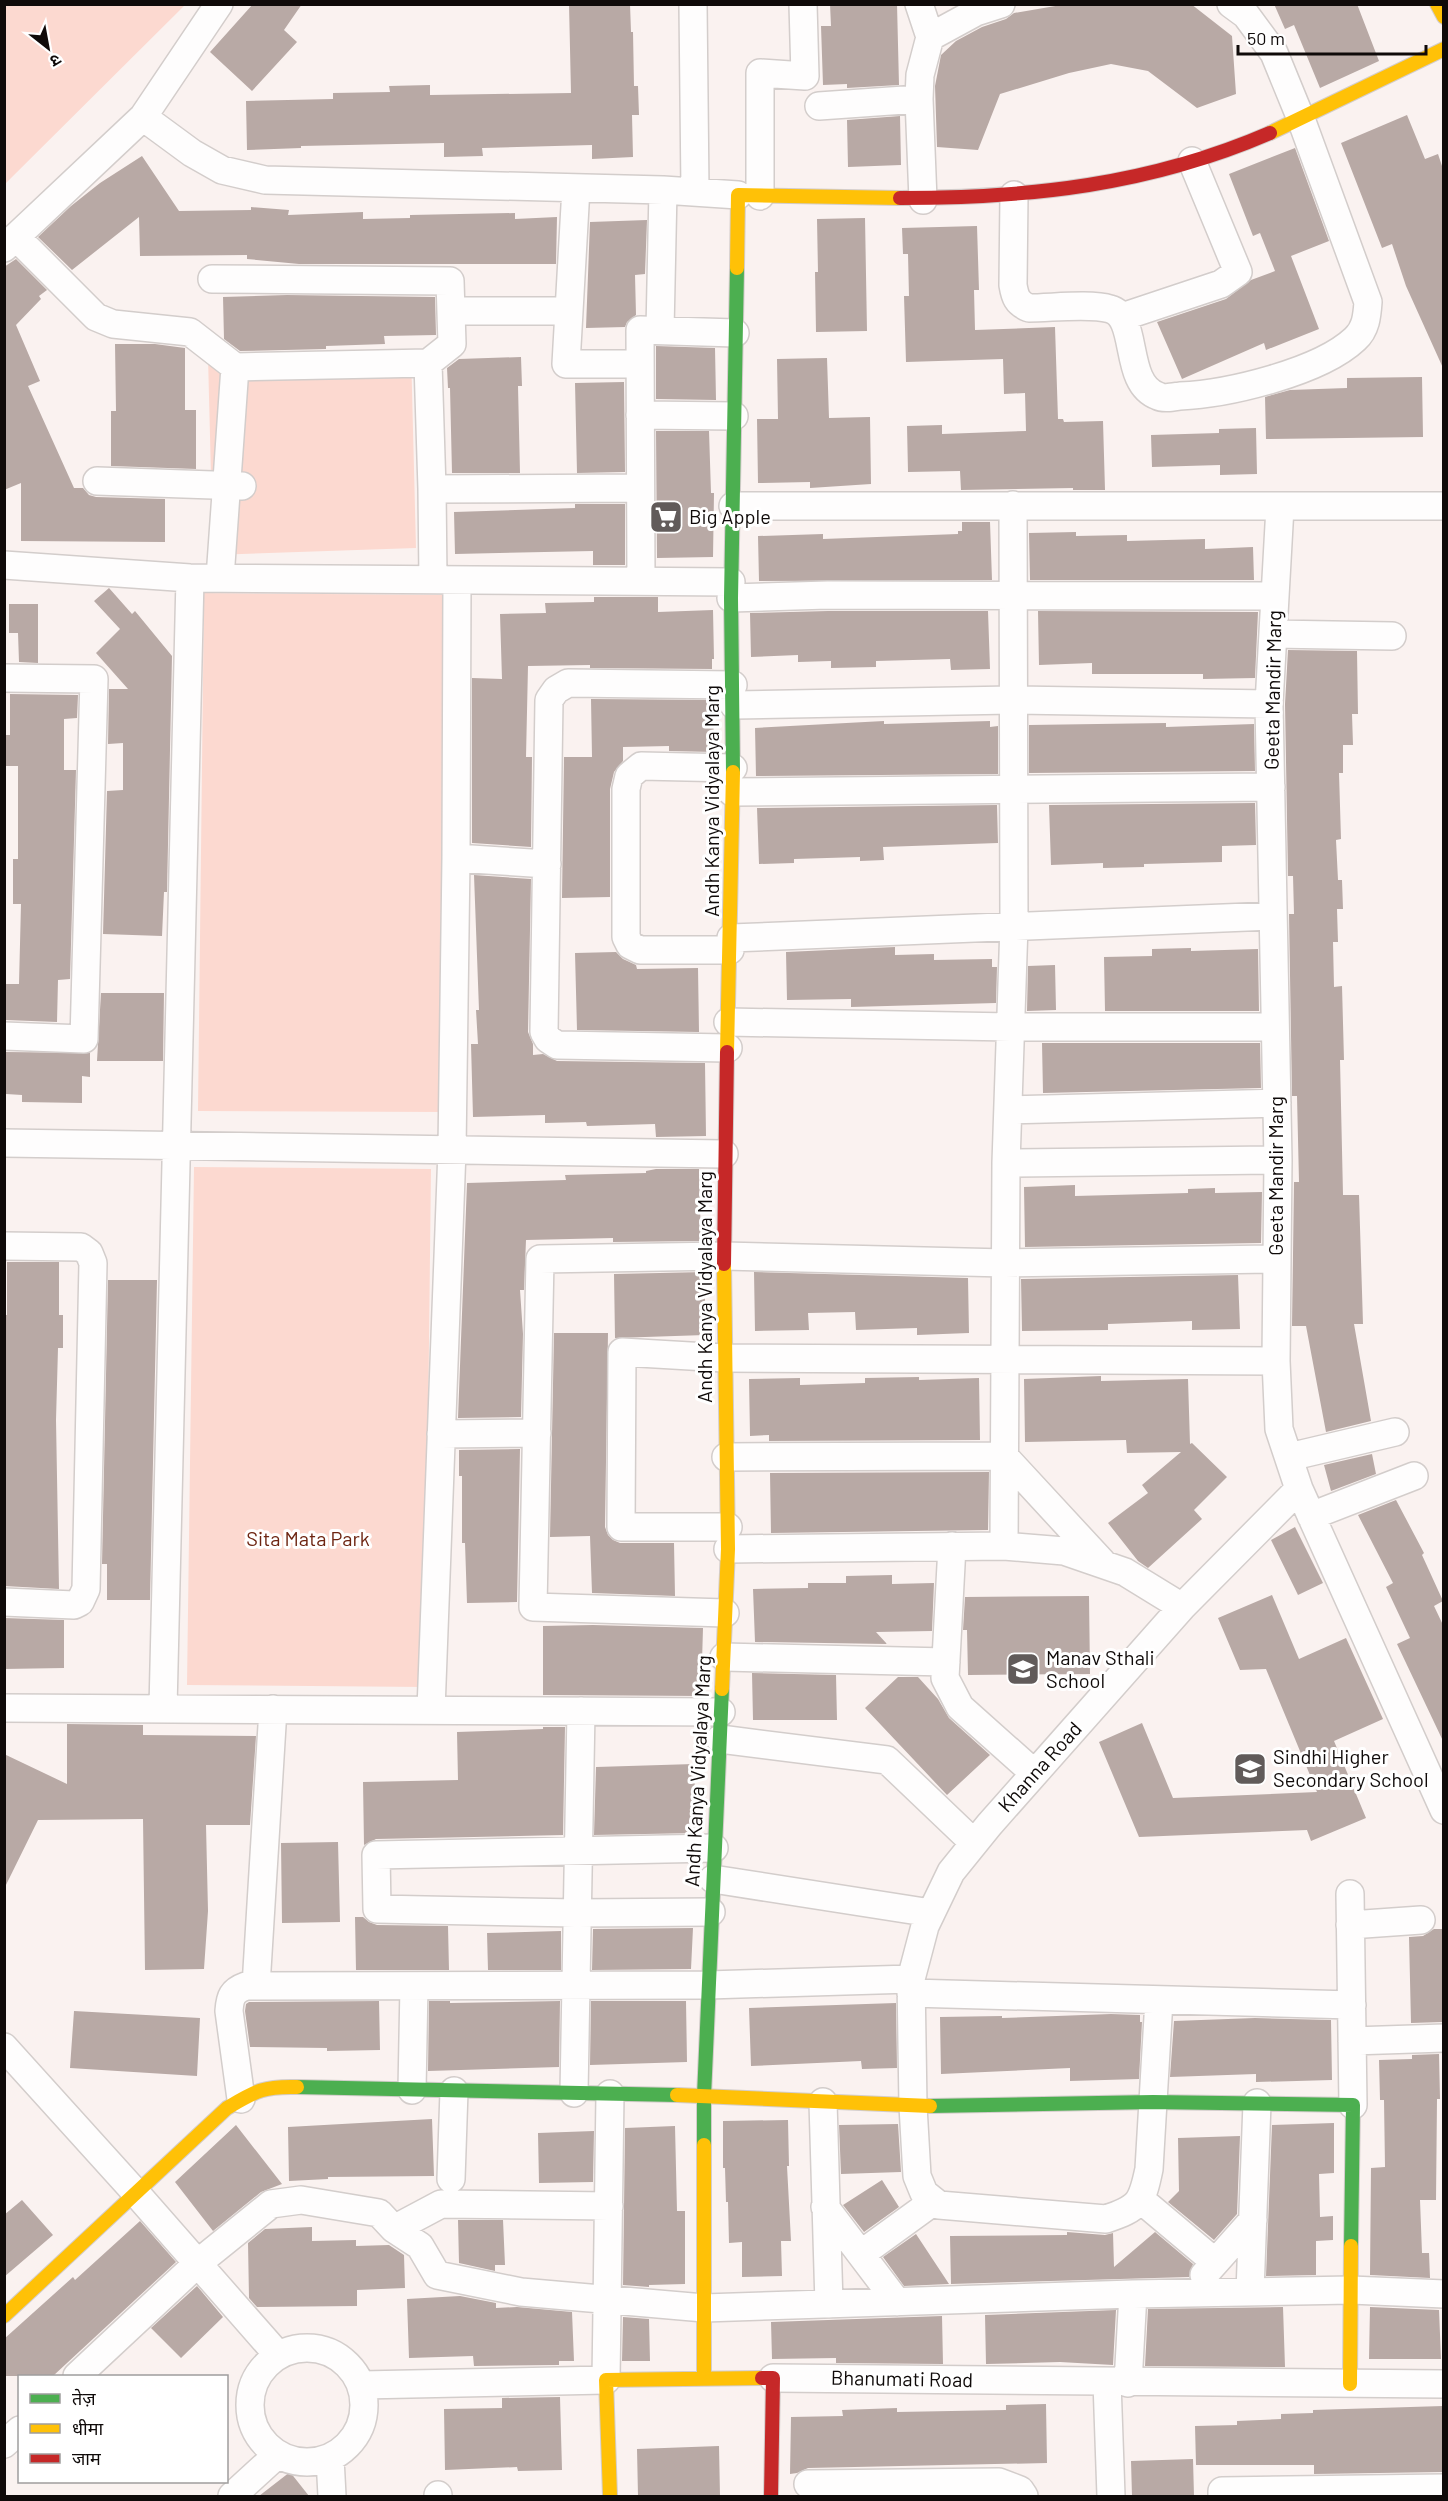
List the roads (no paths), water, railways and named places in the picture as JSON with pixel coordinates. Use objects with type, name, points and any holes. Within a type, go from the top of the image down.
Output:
[{"type":"street","points":[[212,279],[450,281],[452,344],[428,363],[235,367],[190,332],[113,324],[96,317],[10,243],[143,117],[219,4]]},
{"type":"street","points":[[693,4],[695,192]]},
{"type":"street","points":[[749,195],[760,73],[806,76],[803,4]]},
{"type":"street","points":[[919,4],[930,37],[920,75],[923,200]]},
{"type":"street","points":[[930,37],[976,12],[1000,4]]},
{"type":"street","points":[[1014,195],[1013,285],[1015,296],[1020,304],[1029,308],[1113,309],[1122,317],[1137,374],[1146,389],[1159,397],[1201,395],[1247,387],[1289,374],[1336,353],[1357,339],[1366,322],[1368,302],[1301,119],[1274,53],[1246,15],[1231,4]]},
{"type":"street","points":[[1261,4],[1276,37]]},
{"type":"street","points":[[1437,4],[1443,17]]},
{"type":"street","points":[[143,117],[192,153],[222,170],[265,180],[663,190],[923,200],[1033,194],[1147,176],[1237,147],[1301,119],[1443,49]]},
{"type":"street","points":[[819,106],[919,99]]},
{"type":"street","points":[[1122,317],[1221,284],[1238,272],[1192,161]]},
{"type":"street","points":[[576,188],[566,364],[640,364]]},
{"type":"street","points":[[660,330],[663,190]]},
{"type":"street","name":"Andh Kanya Vidyalaya Marg","points":[[704,2378],[704,2096],[728,1538],[724,1358],[724,1154],[731,944],[733,695],[731,590],[735,333],[749,195]]},
{"type":"street","points":[[451,311],[569,311]]},
{"type":"street","points":[[641,581],[640,330],[735,333]]},
{"type":"street","points":[[428,363],[432,489],[445,580],[456,858],[452,1150],[431,1710]]},
{"type":"street","points":[[220,578],[234,486],[235,367]]},
{"type":"street","points":[[640,415],[734,416]]},
{"type":"street","points":[[97,481],[234,486]]},
{"type":"street","points":[[432,489],[640,488]]},
{"type":"street","points":[[1004,1546],[1006,1162],[1014,925],[1013,505]]},
{"type":"street","points":[[733,506],[1443,506]]},
{"type":"street","name":"Geeta Mandir Marg","points":[[1280,507],[1269,704],[1278,1160],[1276,1361],[1279,1428],[1299,1489],[1443,1810]]},
{"type":"street","points":[[4,565],[190,578],[641,581],[731,590],[828,595],[1275,596]]},
{"type":"street","points":[[163,1708],[190,578]]},
{"type":"street","points":[[1273,634],[1392,636]]},
{"type":"street","points":[[4,678],[94,679],[84,1039],[4,1036]]},
{"type":"street","points":[[1269,704],[733,695],[568,683],[556,690],[549,700],[544,1032],[548,1039],[557,1045],[728,1035],[1011,1027],[1275,1027]]},
{"type":"street","points":[[1271,788],[1014,791],[732,780],[640,766],[629,776],[626,789],[626,937],[630,945],[640,951],[1014,925],[1273,916]]},
{"type":"street","points":[[456,858],[547,864]]},
{"type":"street","points":[[1008,1110],[1277,1103]]},
{"type":"street","points":[[4,1143],[724,1154]]},
{"type":"street","points":[[1006,1162],[1278,1160]]},
{"type":"street","points":[[4,1246],[81,1247],[88,1253],[93,1263],[86,1589],[80,1602],[74,1605],[4,1602]]},
{"type":"street","points":[[725,1613],[533,1607],[540,1259],[724,1256],[1005,1263],[1276,1259]]},
{"type":"street","points":[[1182,1607],[1125,1572],[1064,1551],[1004,1546],[728,1538],[669,1516],[621,1527],[622,1352],[724,1358],[1276,1361]]},
{"type":"street","points":[[1289,1457],[1395,1432]]},
{"type":"street","points":[[441,1434],[537,1433]]},
{"type":"street","points":[[726,1457],[1004,1456],[1104,1564]]},
{"type":"street","points":[[1311,1516],[1414,1476]]},
{"type":"street","name":"Khanna Road","points":[[934,2201],[924,2193],[917,2176],[911,1986],[925,1926],[951,1872],[1034,1773],[1182,1607],[1299,1489]]},
{"type":"street","points":[[952,1546],[945,1678],[960,1707],[1034,1773]]},
{"type":"street","points":[[724,1657],[946,1662]]},
{"type":"street","points":[[4,1708],[721,1712]]},
{"type":"street","points":[[256,1986],[273,1709]]},
{"type":"street","points":[[574,2093],[574,1985],[581,1711]]},
{"type":"street","points":[[720,1739],[887,1760],[974,1843]]},
{"type":"street","points":[[711,1912],[576,1913],[377,1909],[376,1855],[714,1848]]},
{"type":"street","points":[[713,1879],[931,1913]]},
{"type":"street","points":[[1350,1894],[1353,2105],[1350,2384]]},
{"type":"street","points":[[1350,1925],[1421,1920]]},
{"type":"street","points":[[241,2099],[229,2011],[230,1998],[235,1990],[246,1986],[708,1984],[911,1986],[1159,2000],[1352,2005]]},
{"type":"street","points":[[411,2090],[414,1986]]},
{"type":"street","points":[[861,2254],[934,2201],[939,2205],[1106,2219],[1129,2211],[1143,2195],[1149,2169],[1159,2000]]},
{"type":"street","points":[[1352,2042],[1443,2038]]},
{"type":"street","points":[[4,2047],[278,2355]]},
{"type":"street","points":[[4,2316],[227,2108],[257,2090],[273,2086],[704,2096],[913,2106],[1154,2102],[1353,2105]]},
{"type":"street","points":[[452,2179],[454,2091]]},
{"type":"street","points":[[610,2094],[606,2380],[610,2496]]},
{"type":"street","points":[[823,2102],[829,2304]]},
{"type":"street","points":[[1250,2292],[1257,2103]]},
{"type":"street","points":[[1140,2199],[1215,2262]]},
{"type":"street","points":[[77,2375],[198,2263],[271,2204],[301,2200],[379,2213],[394,2229],[420,2246],[437,2274],[521,2292],[704,2308],[1133,2294],[1351,2290],[1443,2294]]},
{"type":"street","points":[[394,2229],[441,2204],[609,2206]]},
{"type":"street","points":[[825,2207],[897,2302]]},
{"type":"street","points":[[1188,2293],[1253,2220]]},
{"type":"street","points":[[1111,2496],[1117,2383],[1133,2294]]},
{"type":"street","points":[[297,2348],[317,2348],[336,2355],[351,2368],[361,2385],[364,2411],[359,2430],[347,2446],[330,2458],[311,2462],[291,2460],[277,2455],[262,2441],[252,2424],[249,2404],[253,2384],[263,2367],[278,2355],[297,2348]]},
{"type":"street","name":"Bhanumati Road","points":[[361,2385],[704,2378],[1443,2384]]},
{"type":"street","points":[[771,2496],[773,2378]]},
{"type":"street","points":[[4,2444],[18,2432]]},
{"type":"street","points":[[232,2496],[277,2455]]},
{"type":"street","points":[[330,2458],[332,2496]]},
{"type":"street","points":[[807,2484],[999,2482],[1020,2490],[1024,2496]]},
{"type":"street","points":[[1222,2496],[1222,2491],[1443,2488]]},
{"type":"place","name":"Big Apple","points":[[666,517]]},
{"type":"place","name":"Manav Sthali School","points":[[1023,1669]]},
{"type":"place","name":"Sindhi Higher Secondary School","points":[[1250,1769]]},
{"type":"park label","name":"Sita Mata Park","points":[[308,1539]]}]
